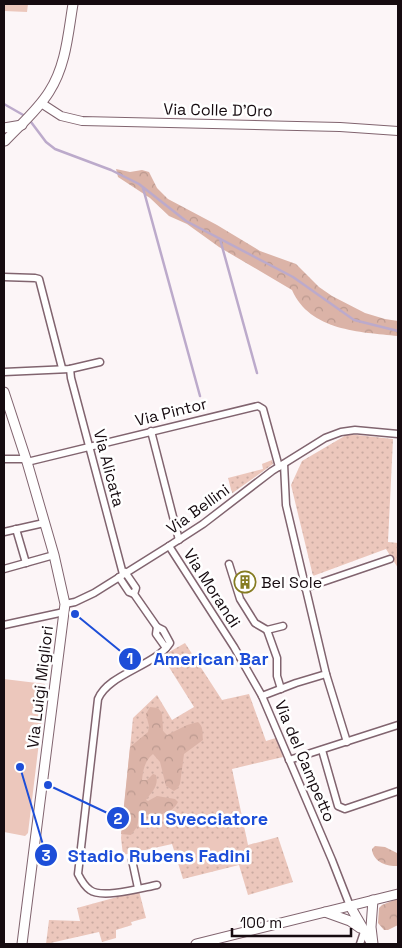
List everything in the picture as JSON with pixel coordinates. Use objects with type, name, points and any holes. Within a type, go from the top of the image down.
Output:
[{"type":"main road","points":[[4,139],[22,125],[54,84],[62,65],[73,4]]},
{"type":"main road","points":[[4,128],[22,125]]},
{"type":"main road","name":"Via Luigi Migliori","points":[[4,392],[54,555],[64,608],[22,944]]},
{"type":"main road","points":[[196,944],[398,894]]},
{"type":"main road","points":[[367,929],[373,900]]},
{"type":"main road","points":[[360,903],[367,915],[367,929]]},
{"type":"main road","points":[[350,906],[367,929],[372,944]]},
{"type":"main road","points":[[325,912],[367,929]]},
{"type":"street","name":"Via Colle D'Oro","points":[[41,103],[61,116],[82,121],[340,127],[398,131]]},
{"type":"street","points":[[4,277],[39,279],[62,368]]},
{"type":"street","points":[[4,372],[70,368],[100,362]]},
{"type":"street","name":"Via Alicata","points":[[70,368],[122,574],[136,588],[134,594],[157,627],[156,634],[166,648],[158,655],[104,688],[98,699],[78,874],[83,884],[90,891],[100,894],[138,888]]},
{"type":"street","name":"Via Pintor","points":[[4,459],[26,461],[258,406],[263,409],[282,465]]},
{"type":"street","points":[[151,430],[179,540]]},
{"type":"street","points":[[346,742],[326,674],[305,588],[286,505],[282,465],[325,438],[341,432],[370,431],[398,434]]},
{"type":"street","name":"Via Bellini","points":[[4,625],[64,608],[81,600],[203,524],[282,465]]},
{"type":"street","points":[[4,532],[44,523]]},
{"type":"street","points":[[16,529],[26,563]]},
{"type":"street","name":"Via Morandi","points":[[169,546],[234,647],[262,696]]},
{"type":"street","points":[[4,569],[54,555]]},
{"type":"street","points":[[305,588],[390,559]]},
{"type":"street","points":[[229,564],[240,599],[255,623],[267,630],[277,658],[277,676],[281,689]]},
{"type":"street","points":[[267,630],[283,626]]},
{"type":"street","name":"Via del Campetto","points":[[326,674],[262,696],[350,906]]},
{"type":"street","points":[[289,760],[398,725]]},
{"type":"street","points":[[322,750],[338,806],[345,809],[398,792]]},
{"type":"street","points":[[132,860],[138,888],[156,885]]},
{"type":"street","points":[[360,944],[367,929]]},
{"type":"shaded area","points":[[4,4],[28,4],[27,12],[4,11]]},
{"type":"shaded area","points":[[348,434],[393,439],[388,542],[398,543],[398,568],[386,549],[313,576],[291,485],[302,461]]},
{"type":"shaded area","points":[[272,460],[273,464],[227,497],[226,495],[232,493],[228,478],[263,469],[262,464]]},
{"type":"shaded area","points":[[185,643],[222,700],[249,694],[266,741],[276,738],[283,757],[232,769],[248,845],[278,837],[293,882],[248,895],[239,865],[183,879],[172,844],[123,855],[121,838],[133,718],[157,695],[172,720],[194,707],[162,656]]},
{"type":"shaded area","points":[[4,679],[45,684],[44,690],[47,690],[46,699],[41,699],[41,701],[44,701],[28,833],[25,836],[4,832]]},
{"type":"shaded area","points":[[223,837],[229,856],[196,865],[190,848]]},
{"type":"shaded area","points":[[139,891],[146,918],[131,922],[132,925],[116,930],[116,938],[102,942],[99,932],[46,944],[49,920],[80,921],[77,908]]},
{"type":"green space","points":[[116,169],[130,172],[142,170],[149,172],[157,188],[168,199],[260,251],[296,264],[319,287],[332,296],[365,313],[398,321],[398,336],[368,333],[323,322],[300,304],[292,290],[219,247],[187,224],[169,216],[150,198],[118,177]]},
{"type":"green space","points":[[150,707],[158,708],[162,713],[163,731],[167,735],[198,722],[202,728],[203,740],[184,754],[180,784],[174,791],[166,786],[160,762],[153,754],[150,756],[145,766],[142,780],[147,780],[153,774],[156,775],[157,782],[146,800],[148,801],[157,796],[175,799],[178,802],[174,808],[165,813],[139,817],[137,827],[131,835],[121,834],[130,747],[148,732],[149,726],[146,714]]},
{"type":"green space","points":[[375,846],[385,847],[397,853],[398,866],[389,866],[381,863],[373,854],[372,849]]},
{"type":"green space","points":[[394,900],[398,900],[398,925],[384,930],[378,923],[379,908]]},
{"type":"waterway","points":[[4,104],[25,116]]},
{"type":"waterway","points":[[31,122],[46,142],[55,149],[111,170],[139,184],[186,221],[293,277],[354,320],[398,331]]},
{"type":"waterway","points":[[143,188],[200,396]]},
{"type":"waterway","points":[[220,239],[257,373]]},
{"type":"place","name":"Bel Sole","points":[[245,582]]},
{"type":"place","name":"American Bar","points":[[75,614]]},
{"type":"place","name":"Stadio Rubens Fadini","points":[[20,767]]},
{"type":"place","name":"Lu Svecciatore","points":[[48,785]]}]
